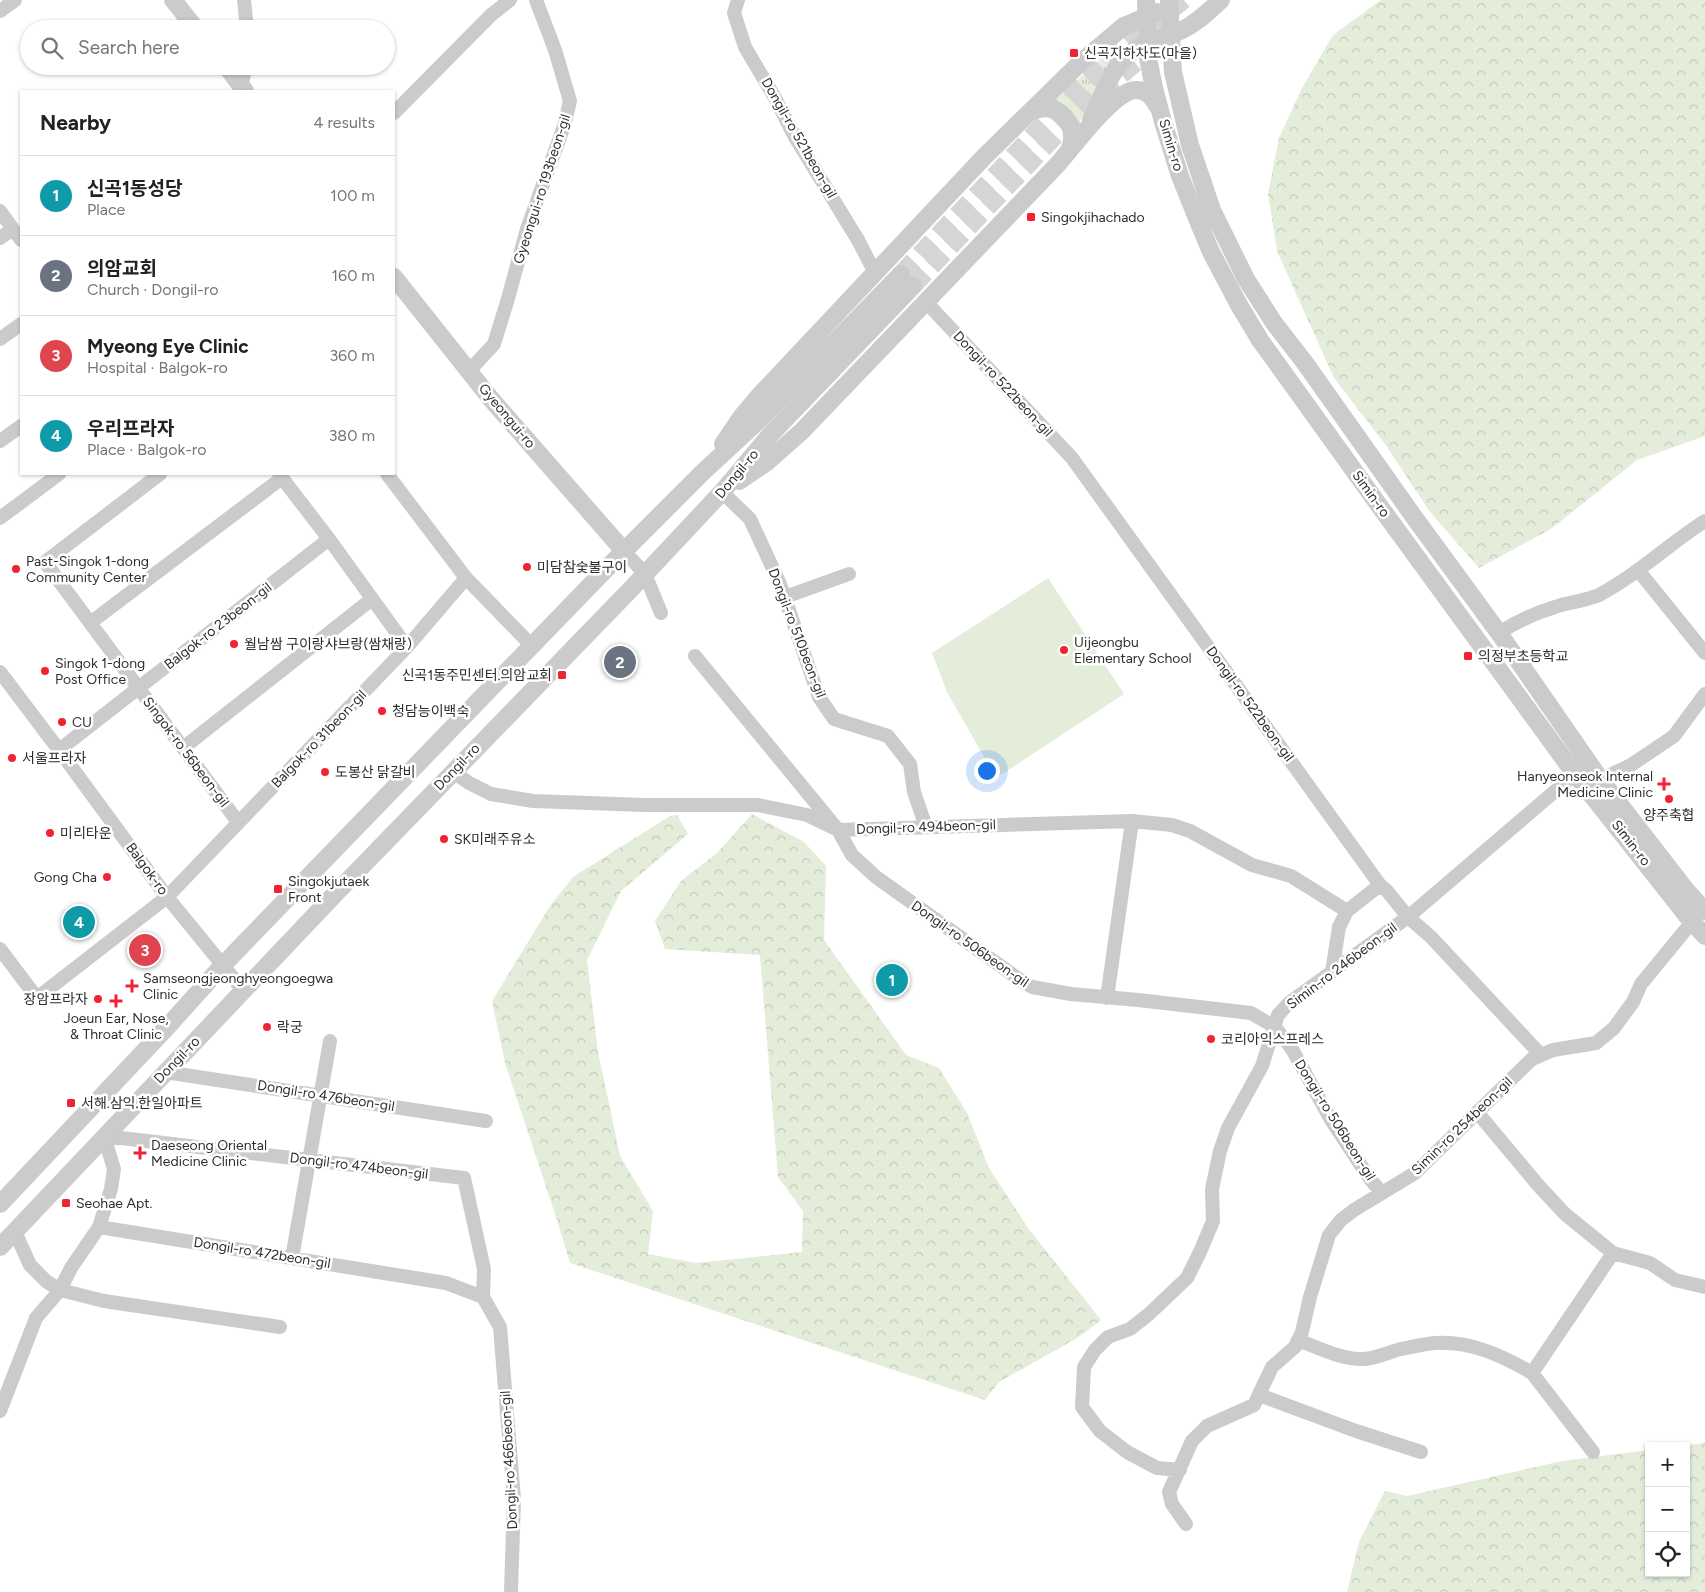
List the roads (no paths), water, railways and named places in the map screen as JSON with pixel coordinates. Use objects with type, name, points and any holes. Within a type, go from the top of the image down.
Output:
[{"type":"street","points":[[0,11],[14,0]]},
{"type":"street","points":[[173,0],[189,20]]},
{"type":"street","points":[[244,0],[246,20]]},
{"type":"street","points":[[395,112],[490,15],[510,0]]},
{"type":"street","name":"Gyeongui-ro 193beon-gil","points":[[469,371],[494,344],[527,229],[564,126],[570,101],[555,50],[536,0]]},
{"type":"street","name":"Dongil-ro 521beon-gil","points":[[738,0],[734,13],[745,47],[795,137],[858,240],[875,273]]},
{"type":"street","points":[[1081,137],[1119,66],[1128,55],[1147,43],[1193,24],[1221,0]]},
{"type":"street","points":[[703,472],[742,416],[759,396],[984,157],[1109,37],[1147,8],[1171,2]]},
{"type":"street","name":"Simin-ro","points":[[1171,2],[1170,35],[1173,72],[1190,145],[1212,210],[1242,271],[1274,322],[1500,633],[1587,780]]},
{"type":"street","name":"Simin-ro","points":[[1147,8],[1149,68],[1180,176],[1224,279],[1260,340],[1587,780],[1698,916],[1705,936]]},
{"type":"street","points":[[233,75],[244,89]]},
{"type":"street","points":[[244,89],[245,75]]},
{"type":"street","points":[[722,492],[768,462],[801,432],[1123,95],[1135,90],[1146,92],[1152,97],[1163,122]]},
{"type":"street","points":[[1027,115],[1040,108],[1047,108],[1053,109],[1064,116],[1073,136],[1068,154]]},
{"type":"street","points":[[0,212],[17,234],[0,238]]},
{"type":"street","name":"Dongil-ro","points":[[0,1204],[222,966],[624,551],[703,472],[756,424],[901,274]]},
{"type":"street","name":"Gyeongui-ro","points":[[395,278],[491,399],[624,551]]},
{"type":"street","name":"Dongil-ro","points":[[0,1247],[452,771],[645,574],[722,492],[770,435],[914,286]]},
{"type":"street","name":"Dongil-ro 522beon-gil","points":[[926,302],[1072,458],[1380,885],[1408,917],[1431,937],[1541,1055]]},
{"type":"street","points":[[0,339],[20,325]]},
{"type":"street","points":[[0,441],[20,427]]},
{"type":"street","points":[[0,518],[58,475]]},
{"type":"street","name":"Singok-ro 56beon-gil","points":[[159,475],[45,562],[238,822]]},
{"type":"street","points":[[389,475],[466,578],[532,646]]},
{"type":"street","points":[[90,623],[280,476],[329,538],[406,647]]},
{"type":"street","name":"Dongil-ro 510beon-gil","points":[[722,492],[750,519],[785,597],[819,697],[834,719],[888,736],[910,764],[914,792],[926,827]]},
{"type":"street","points":[[1500,633],[1523,618],[1597,595],[1621,582],[1680,537],[1705,521]]},
{"type":"street","name":"Balgok-ro 23beon-gil","points":[[60,750],[329,538]]},
{"type":"street","points":[[624,551],[645,574],[661,613]]},
{"type":"street","points":[[1638,570],[1705,654]]},
{"type":"street","points":[[785,597],[849,574]]},
{"type":"street","name":"Balgok-ro 31beon-gil","points":[[0,949],[37,998],[167,897],[406,647],[466,578]]},
{"type":"street","points":[[183,748],[372,599]]},
{"type":"street","name":"Dongil-ro 506beon-gil","points":[[695,656],[838,830],[852,855],[876,877],[1024,982],[1032,987],[1071,994],[1252,1013],[1275,1027],[1292,1049],[1341,1135],[1370,1179],[1382,1193]]},
{"type":"street","name":"Balgok-ro","points":[[0,672],[60,750],[167,897],[243,990]]},
{"type":"street","name":"Simin-ro 246beon-gil","points":[[1180,1470],[1157,1468],[1127,1452],[1100,1431],[1082,1407],[1084,1368],[1095,1350],[1108,1337],[1130,1329],[1169,1297],[1187,1278],[1212,1221],[1212,1189],[1220,1151],[1228,1128],[1262,1066],[1278,1015],[1289,1003],[1408,917],[1587,780],[1631,765],[1674,736],[1705,694]]},
{"type":"street","name":"Dongil-ro 494beon-gil","points":[[452,771],[469,783],[491,794],[533,801],[645,805],[758,805],[807,815],[838,830],[1132,821],[1172,825],[1190,832],[1252,865],[1290,876],[1347,911]]},
{"type":"street","points":[[1107,998],[1132,821]]},
{"type":"street","points":[[1332,972],[1339,927],[1347,911],[1380,885]]},
{"type":"street","name":"Simin-ro 254beon-gil","points":[[1186,1524],[1172,1504],[1169,1492],[1192,1441],[1207,1426],[1254,1405],[1272,1367],[1295,1347],[1302,1332],[1310,1297],[1329,1235],[1341,1220],[1415,1173],[1532,1059],[1553,1050],[1596,1043],[1614,1028],[1633,1002],[1641,984],[1698,916]]},
{"type":"street","points":[[292,1258],[330,1041]]},
{"type":"street","name":"Dongil-ro 476beon-gil","points":[[165,1072],[486,1121]]},
{"type":"street","points":[[1477,1112],[1565,1214],[1613,1252],[1650,1262],[1675,1280],[1705,1287]]},
{"type":"street","points":[[0,1411],[36,1318],[60,1290],[71,1268],[98,1227],[111,1189],[114,1169],[104,1136]]},
{"type":"street","name":"Dongil-ro 474beon-gil","points":[[104,1136],[464,1178],[484,1269],[483,1297]]},
{"type":"street","name":"Dongil-ro 472beon-gil","points":[[98,1227],[446,1283],[483,1297]]},
{"type":"street","points":[[15,1232],[30,1265],[46,1281],[60,1290],[104,1301],[280,1327]]},
{"type":"street","points":[[1532,1373],[1613,1252]]},
{"type":"street","name":"Dongil-ro 466beon-gil","points":[[483,1297],[500,1328],[514,1499],[511,1592]]},
{"type":"street","points":[[1298,1340],[1338,1356],[1363,1360],[1392,1351],[1433,1343],[1458,1343],[1488,1350],[1505,1357],[1532,1373],[1593,1452]]},
{"type":"street","points":[[1259,1394],[1356,1432],[1421,1452]]},
{"type":"tunnel","points":[[901,274],[1069,97],[1134,39],[1184,0]]},
{"type":"tunnel","points":[[913,286],[1060,131],[1093,99],[1158,44]]},
{"type":"place","name":"신곡지하차도(마을)","points":[[1074,53]]},
{"type":"place","name":"Singokjihachado","points":[[1031,217]]},
{"type":"place","name":"미담참숯불구이","points":[[527,567]]},
{"type":"place","name":"Past-Singok 1-dong Community Center","points":[[16,569]]},
{"type":"place","name":"월남쌈 구이랑샤브랑(쌈채랑)","points":[[234,644]]},
{"type":"place","name":"Uijeongbu Elementary School","points":[[1064,650]]},
{"type":"place","name":"의정부초등학교","points":[[1468,656]]},
{"type":"place","name":"의암교회","points":[[620,662]]},
{"type":"place","name":"Singok 1-dong Post Office","points":[[45,671]]},
{"type":"place","name":"신곡1동주민센터.의암교회","points":[[562,675]]},
{"type":"place","name":"청담능이백숙","points":[[382,711]]},
{"type":"place","name":"CU","points":[[62,722]]},
{"type":"place","name":"서울프라자","points":[[12,758]]},
{"type":"place","name":"도봉산 닭갈비","points":[[325,772]]},
{"type":"place","name":"Hanyeonseok Internal Medicine Clinic","points":[[1664,784]]},
{"type":"place","name":"양주축협","points":[[1669,799]]},
{"type":"place","name":"미리타운","points":[[50,833]]},
{"type":"place","name":"SK미래주유소","points":[[444,839]]},
{"type":"place","name":"Gong Cha","points":[[107,877]]},
{"type":"place","name":"Singokjutaek Front","points":[[278,889]]},
{"type":"place","name":"우리프라자","points":[[79,922]]},
{"type":"place","name":"Myeong Eye Clinic","points":[[145,950]]},
{"type":"place","name":"신곡1동성당","points":[[892,980]]},
{"type":"place","name":"Samseongjeonghyeongoegwa Clinic","points":[[132,986]]},
{"type":"place","name":"장암프라자","points":[[98,999]]},
{"type":"place","name":"Joeun Ear, Nose, & Throat Clinic","points":[[116,1001]]},
{"type":"place","name":"락궁","points":[[267,1027]]},
{"type":"place","name":"코리아익스프레스","points":[[1211,1039]]},
{"type":"place","name":"서해.삼익.한일아파트","points":[[71,1103]]},
{"type":"place","name":"Daeseong Oriental Medicine Clinic","points":[[140,1153]]},
{"type":"place","name":"Seohae Apt.","points":[[66,1203]]}]
